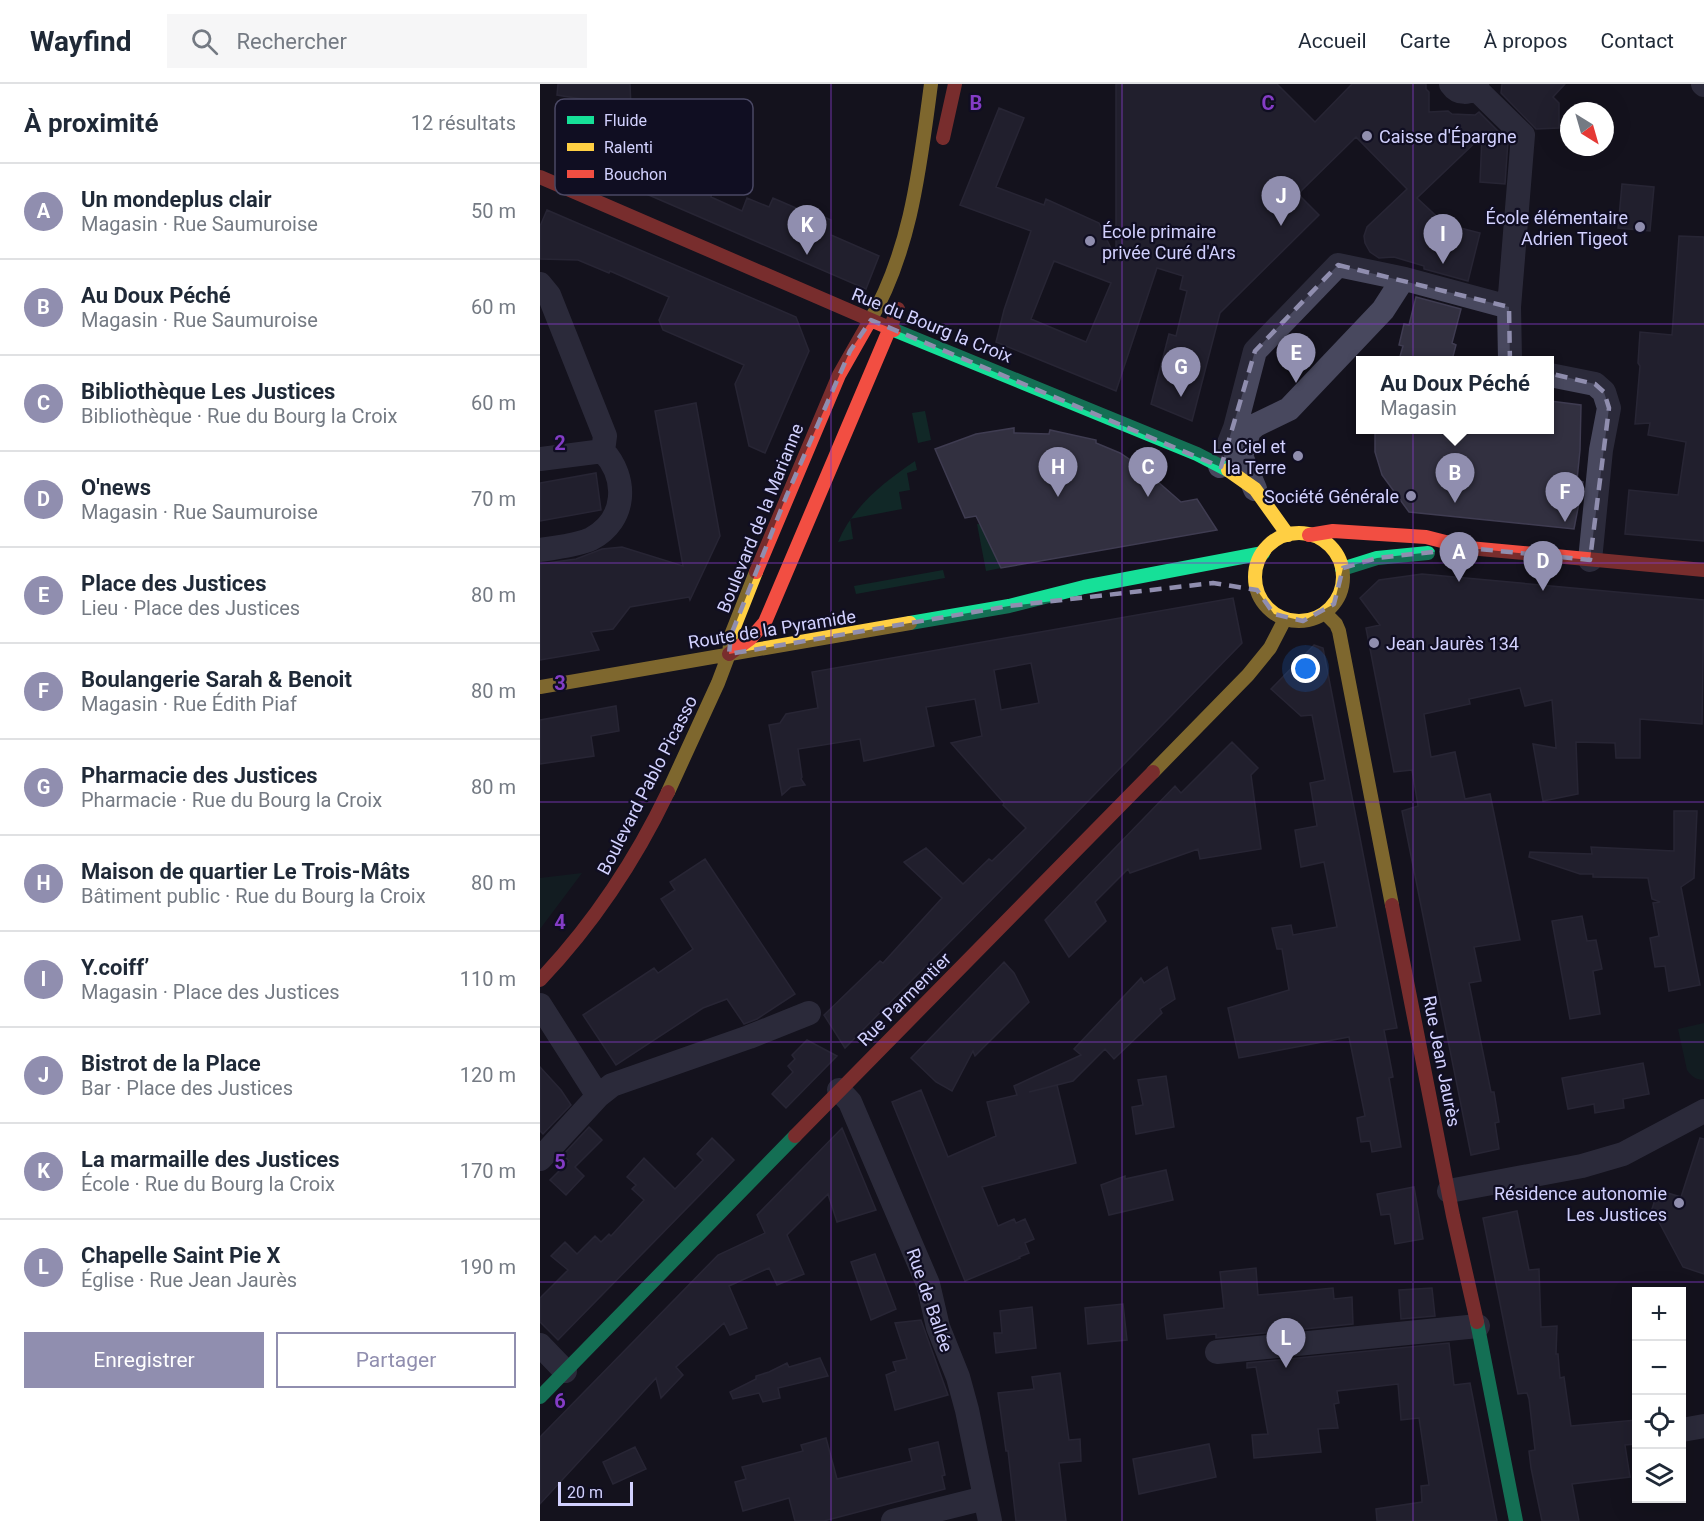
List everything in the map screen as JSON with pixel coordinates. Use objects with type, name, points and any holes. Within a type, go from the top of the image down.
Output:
[{"type":"street","name":"Boulevard de la Marianne","points":[[729,654],[731,634],[786,497],[850,351],[871,320],[885,292],[907,221],[918,175],[931,84]]},
{"type":"street","points":[[942,147],[955,84]]},
{"type":"street","points":[[1450,84],[1461,92],[1470,91],[1476,86],[1523,135],[1509,306],[1510,356]]},
{"type":"street","name":"Rue du Bourg la Croix","points":[[540,177],[555,183]]},
{"type":"street","name":"Rue du Bourg la Croix","points":[[582,195],[889,328],[1197,454],[1255,489],[1287,535]]},
{"type":"street","points":[[1220,466],[1235,428],[1255,351],[1338,265],[1509,306]]},
{"type":"street","points":[[1255,489],[1241,456],[1249,431],[1256,425],[1289,409],[1383,310],[1403,279]]},
{"type":"street","points":[[540,284],[549,295],[605,436],[603,451]]},
{"type":"street","points":[[729,654],[751,638],[765,622],[902,300]]},
{"type":"street","points":[[1554,376],[1594,384],[1604,392],[1608,408],[1601,450],[1590,560]]},
{"type":"street","points":[[540,459],[603,451]]},
{"type":"street","points":[[540,550],[583,542],[603,531],[610,523],[620,501],[621,490],[613,461],[603,451]]},
{"type":"street","points":[[1309,535],[1324,541],[1336,554],[1342,569],[1340,593],[1325,613],[1303,621],[1285,619],[1274,614],[1265,606],[1257,590],[1256,570],[1263,553],[1276,540],[1287,535],[1309,535],[1333,531],[1426,537],[1469,548],[1704,570]]},
{"type":"street","points":[[1342,569],[1389,556],[1469,548]]},
{"type":"street","name":"Route de la Pyramide","points":[[540,687],[817,641],[1009,606],[1084,587],[1263,553]]},
{"type":"street","points":[[1240,585],[1257,590]]},
{"type":"street","name":"Route de la Pyramide","points":[[1009,606],[1087,601]]},
{"type":"street","name":"Rue Jean Jaurès","points":[[1325,613],[1336,624],[1339,631],[1516,1521]]},
{"type":"street","name":"Rue Parmentier","points":[[540,1397],[1248,675],[1270,648],[1285,619]]},
{"type":"street","name":"Boulevard Pablo Picasso","points":[[540,980],[595,918],[631,864],[694,735],[729,654]]},
{"type":"street","points":[[540,1005],[598,1096]]},
{"type":"street","points":[[540,1159],[598,1096],[621,1081],[749,1037],[809,1013]]},
{"type":"street","name":"Rue de Ballée","points":[[839,1090],[850,1101],[928,1284],[938,1327],[958,1377],[967,1410],[988,1509]]},
{"type":"street","points":[[1449,1191],[1582,1166],[1623,1154],[1704,1111]]},
{"type":"street","points":[[1217,1352],[1478,1326]]},
{"type":"street","points":[[540,1345],[565,1371]]},
{"type":"street","points":[[1686,1429],[1704,1426]]},
{"type":"street","points":[[893,1521],[988,1509]]},
{"type":"highlighted area","points":[[1338,265],[1509,307],[1510,364],[1595,384],[1604,392],[1609,408],[1590,560],[1469,548],[1377,558],[1343,568],[1334,604],[1303,621],[1274,614],[1257,590],[1213,583],[1009,606],[729,654],[731,635],[786,497],[850,351],[871,320],[1221,467],[1255,351]]},
{"type":"green space","points":[[925,411],[931,440],[918,443],[912,413]]},
{"type":"green space","points":[[915,461],[917,470],[907,473],[910,490],[899,492],[902,509],[851,519],[870,496]]},
{"type":"green space","points":[[850,520],[853,539],[838,542],[845,529]]},
{"type":"green space","points":[[977,524],[987,525],[986,537],[1001,568],[986,571]]},
{"type":"green space","points":[[943,570],[945,578],[856,594],[854,586]]},
{"type":"green space","points":[[582,873],[540,929],[540,878]]},
{"type":"green space","points":[[1704,1023],[1704,1080],[1694,1077],[1687,1070],[1678,1029]]},
{"type":"building","points":[[558,84],[630,84],[631,99],[582,99],[557,95]]},
{"type":"building","points":[[1116,84],[1277,84],[1315,122],[1352,84],[1426,84],[1429,92],[1429,112],[1448,111],[1452,114],[1475,115],[1479,112],[1508,141],[1505,184],[1480,182],[1482,136],[1417,198],[1445,224],[1480,233],[1468,281],[1424,269],[1424,266],[1394,257],[1379,258],[1370,252],[1364,236],[1367,227],[1407,189],[1356,137],[1298,194],[1319,215],[1220,313],[1192,421],[1151,404],[1169,334],[1176,336],[1187,291],[1180,289],[1183,276],[1157,268],[1116,391],[996,342],[1004,310],[1031,231],[960,205],[999,108],[1024,118],[996,187],[1044,205],[1046,199],[1099,223],[1116,259]],"holes":[[[1054,261],[1111,283],[1086,342],[1031,319]]]},
{"type":"building","points":[[1502,84],[1565,84],[1553,97],[1559,103],[1559,128],[1536,129],[1501,93]]},
{"type":"building","points":[[1622,184],[1654,187],[1650,231],[1618,228]]},
{"type":"building","points":[[649,195],[711,195],[711,197],[742,211],[747,198],[769,207],[773,198],[812,215],[813,212],[831,220],[831,235],[879,256],[866,289]]},
{"type":"building","points":[[547,210],[796,317],[809,351],[765,453],[749,446],[735,384],[744,365],[663,330],[659,320],[669,297],[610,271],[609,273],[578,260],[540,259],[540,226]]},
{"type":"building","points":[[1679,236],[1704,237],[1704,541],[1625,534],[1629,490],[1678,495],[1686,442],[1648,435],[1650,423],[1635,424],[1640,366],[1638,363],[1640,332],[1672,335]]},
{"type":"building","points":[[1416,297],[1461,309],[1452,343],[1456,345],[1453,356],[1400,356],[1403,346],[1399,345],[1404,324],[1409,325]]},
{"type":"building","points":[[1554,402],[1581,405],[1577,480],[1583,482],[1574,529],[1409,512],[1382,475],[1375,452],[1375,434],[1554,434]]},
{"type":"building","points":[[696,403],[720,536],[690,600],[689,597],[630,607],[613,629],[591,632],[599,650],[540,660],[540,564],[576,559],[602,549],[622,547],[683,566],[655,411]]},
{"type":"building","points":[[1014,428],[1014,433],[1049,434],[1050,430],[1096,440],[1096,443],[1120,453],[1141,467],[1181,502],[1197,499],[1217,530],[1001,568],[976,516],[965,518],[935,449],[976,434]]},
{"type":"building","points":[[596,473],[601,510],[540,521],[540,483]]},
{"type":"building","points":[[1422,574],[1704,600],[1702,724],[1640,719],[1640,758],[1616,758],[1615,743],[1576,742],[1578,794],[1543,801],[1533,744],[1556,748],[1552,700],[1525,706],[1520,688],[1469,699],[1470,704],[1424,714],[1431,757],[1455,752],[1465,799],[1490,794],[1520,940],[1474,947],[1481,981],[1469,983],[1491,1092],[1494,1092],[1499,1122],[1495,1123],[1499,1149],[1471,1155],[1402,811],[1418,806],[1412,770],[1394,772],[1366,628],[1380,625],[1360,598],[1379,580]]},
{"type":"building","points":[[1233,598],[1242,643],[845,1048],[824,1015],[880,961],[883,963],[942,898],[904,862],[926,848],[963,884],[989,859],[992,861],[1026,828],[1003,805],[1004,803],[951,743],[982,736],[975,699],[926,707],[934,746],[864,761],[860,739],[798,749],[801,779],[805,785],[791,787],[782,795],[769,725],[780,723],[786,714],[818,708],[812,672]],"holes":[[[1031,663],[1039,703],[1001,710],[994,670]]]},
{"type":"building","points":[[1314,645],[1323,648],[1397,1028],[1384,1030],[1393,1077],[1389,1078],[1401,1147],[1372,1152],[1370,1141],[1361,1142],[1357,1118],[1365,1116],[1349,1037],[1239,1058],[1228,1008],[1289,990],[1282,949],[1277,949],[1272,928],[1291,925],[1293,935],[1337,927],[1324,862],[1301,867],[1295,830],[1317,826],[1310,783],[1325,780],[1312,715],[1301,716],[1271,689]]},
{"type":"building","points":[[616,706],[619,731],[591,736],[594,756],[540,764],[540,720]]},
{"type":"building","points":[[1232,742],[1258,768],[1251,775],[1261,849],[1200,859],[1198,849],[1130,873],[1128,869],[1095,902],[1106,921],[1069,957],[1045,920],[1175,786],[1181,793]]},
{"type":"building","points":[[1674,811],[1697,811],[1694,878],[1681,887],[1700,985],[1669,991],[1665,966],[1655,967],[1650,938],[1659,936],[1653,903],[1660,902],[1652,899],[1648,878],[1593,877],[1593,874],[1580,874],[1529,857],[1530,852],[1592,854],[1591,847],[1674,851]]},
{"type":"building","points":[[705,859],[795,994],[757,1019],[744,1024],[727,999],[703,1008],[616,1065],[583,1015],[654,968],[658,973],[693,949],[661,899],[675,890],[670,882]]},
{"type":"building","points":[[1582,916],[1587,941],[1596,940],[1602,969],[1593,971],[1600,1014],[1570,1019],[1552,921]]},
{"type":"building","points":[[1004,962],[1014,973],[1029,1002],[975,1056],[973,1051],[952,1091],[936,1082],[911,1058]]},
{"type":"building","points":[[1167,967],[1175,999],[1160,1009],[1162,1013],[1114,1059],[1105,1049],[1073,1081],[1057,1085],[1076,1163],[982,1187],[998,1226],[1014,1219],[1016,1223],[1025,1219],[1034,1239],[1025,1243],[1029,1253],[965,1281],[892,1102],[921,1090],[948,1157],[996,1136],[987,1102],[1017,1095],[1014,1086],[1081,1055],[1074,1049],[1141,978],[1144,983]]},
{"type":"building","points":[[807,1040],[837,1056],[786,1108],[772,1094],[793,1072],[788,1066],[795,1059],[792,1055]]},
{"type":"building","points":[[1643,1063],[1649,1094],[1623,1099],[1624,1108],[1595,1113],[1594,1104],[1568,1109],[1562,1078]]},
{"type":"building","points":[[540,1067],[571,1105],[543,1134],[540,1131]]},
{"type":"building","points":[[1166,1076],[1174,1127],[1136,1134],[1132,1107],[1143,1105],[1138,1080]]},
{"type":"building","points":[[589,1127],[602,1140],[575,1167],[584,1176],[566,1195],[550,1180],[569,1161],[563,1155]]},
{"type":"building","points":[[842,1128],[876,1210],[837,1222],[828,1194],[787,1235],[804,1274],[777,1285],[769,1268],[729,1286],[747,1328],[730,1335],[724,1323],[676,1367],[683,1375],[661,1398],[656,1378],[540,1504],[540,1437],[718,1255],[765,1233],[757,1215]]},
{"type":"building","points":[[712,1138],[734,1160],[558,1340],[540,1322],[540,1298],[568,1270],[551,1256],[565,1242],[577,1254],[595,1236],[601,1242],[609,1234],[611,1236],[644,1200],[632,1189],[636,1185],[627,1177],[644,1158],[675,1189],[703,1160],[697,1154]]},
{"type":"building","name":"Résidence autonomie Les Justices","points":[[1700,1138],[1704,1139],[1704,1274],[1683,1267],[1652,1209],[1658,1190],[1681,1197]]},
{"type":"building","points":[[1166,1170],[1173,1200],[1109,1215],[1101,1185],[1125,1176],[1125,1179]]},
{"type":"building","points":[[1414,1187],[1423,1239],[1395,1244],[1390,1214],[1381,1215],[1377,1194]]},
{"type":"building","points":[[1517,1211],[1529,1270],[1539,1269],[1541,1327],[1557,1326],[1556,1354],[1558,1354],[1560,1378],[1564,1377],[1571,1426],[1632,1420],[1632,1444],[1625,1445],[1630,1477],[1572,1484],[1579,1521],[1542,1521],[1529,1451],[1535,1450],[1529,1399],[1527,1393],[1518,1394],[1483,1218]]},
{"type":"building","points":[[875,1254],[896,1309],[871,1320],[851,1262]]},
{"type":"building","points":[[1256,1268],[1258,1295],[1333,1288],[1334,1299],[1352,1297],[1353,1324],[1216,1338],[1216,1334],[1167,1339],[1164,1315],[1224,1308],[1220,1272]]},
{"type":"building","points":[[1432,1288],[1435,1316],[1401,1319],[1399,1290]]},
{"type":"building","points":[[1123,1304],[1127,1340],[1088,1344],[1085,1308]]},
{"type":"building","points":[[1032,1307],[1036,1348],[996,1353],[994,1333],[1002,1333],[1000,1311]]},
{"type":"building","points":[[921,1320],[948,1395],[895,1410],[886,1375],[896,1371],[893,1362],[907,1359],[895,1323]]},
{"type":"building","points":[[1449,1343],[1454,1385],[1470,1383],[1497,1521],[1377,1521],[1376,1509],[1422,1502],[1421,1486],[1429,1485],[1419,1418],[1401,1420],[1398,1384],[1337,1391],[1339,1403],[1334,1404],[1338,1428],[1318,1429],[1321,1452],[1254,1458],[1252,1435],[1268,1434],[1256,1367],[1247,1368],[1247,1363]]},
{"type":"building","points":[[820,1358],[828,1376],[778,1388],[780,1398],[763,1402],[759,1393],[733,1399],[730,1392],[756,1379],[756,1376],[787,1363],[789,1367]]},
{"type":"building","points":[[1060,1373],[1069,1440],[1080,1439],[1081,1461],[1059,1463],[1066,1521],[1016,1521],[1008,1451],[1006,1451],[998,1393],[1034,1389],[1032,1377]]},
{"type":"building","points":[[826,1438],[837,1479],[912,1461],[909,1449],[938,1442],[945,1475],[942,1476],[945,1489],[824,1521],[795,1521],[789,1498],[743,1511],[735,1482],[746,1479],[742,1467],[803,1451],[801,1445]]},
{"type":"building","points":[[1209,1444],[1216,1477],[1139,1494],[1133,1459]]},
{"type":"building","points":[[635,1447],[646,1469],[613,1484],[603,1462]]},
{"type":"traffic: fast","points":[[894,330],[1197,454],[1228,470]]},
{"type":"traffic: fast","points":[[910,623],[1009,606],[1084,587],[1263,553]]},
{"type":"traffic: fast","points":[[1342,569],[1377,558],[1428,553]]},
{"type":"traffic: fast","points":[[540,1397],[795,1136]]},
{"type":"traffic: fast","points":[[1477,1322],[1516,1521]]},
{"type":"traffic: slow","points":[[868,324],[883,296],[894,268],[912,208],[931,84]]},
{"type":"traffic: slow","points":[[1228,470],[1255,489],[1288,535]]},
{"type":"traffic: slow","points":[[1299,533],[1316,537],[1330,546],[1339,560],[1343,577],[1339,594],[1330,608],[1316,617],[1299,621],[1282,617],[1268,608],[1259,594],[1255,577],[1259,560],[1268,546],[1282,537],[1299,533]]},
{"type":"traffic: slow","points":[[668,792],[718,683],[729,654],[731,635],[756,572]]},
{"type":"traffic: slow","points":[[1325,613],[1336,624],[1339,631],[1392,905]]},
{"type":"traffic: slow","points":[[1153,772],[1248,675],[1270,648],[1285,619]]},
{"type":"traffic: slow","points":[[540,687],[910,623]]},
{"type":"traffic: jam","points":[[943,138],[955,84]]},
{"type":"traffic: jam","points":[[540,177],[555,183]]},
{"type":"traffic: jam","points":[[582,195],[894,330]]},
{"type":"traffic: jam","points":[[729,654],[751,638],[765,622],[898,309]]},
{"type":"traffic: jam","points":[[756,572],[839,375],[868,324]]},
{"type":"traffic: jam","points":[[1309,535],[1333,531],[1426,537],[1469,548],[1704,570]]},
{"type":"traffic: jam","points":[[795,1136],[1153,772]]},
{"type":"traffic: jam","points":[[540,980],[578,937],[612,891],[668,792]]},
{"type":"traffic: jam","points":[[1392,905],[1453,1216],[1477,1322]]},
{"type":"place","name":"Caisse d'Épargne","points":[[1367,136]]},
{"type":"place","name":"Bistrot de la Place","points":[[1281,226]]},
{"type":"place","name":"École élémentaire Adrien Tigeot","points":[[1640,227]]},
{"type":"place","name":"École primaire privée Curé d'Ars","points":[[1090,241]]},
{"type":"place","name":"La marmaille des Justices","points":[[807,255]]},
{"type":"place","name":"Y.coiff’","points":[[1443,264]]},
{"type":"place","name":"Place des Justices","points":[[1296,383]]},
{"type":"place","name":"Pharmacie des Justices","points":[[1181,397]]},
{"type":"place","name":"Le Ciel et la Terre","points":[[1298,456]]},
{"type":"place","name":"Société Générale","points":[[1411,496]]},
{"type":"place","name":"Maison de quartier Le Trois-Mâts","points":[[1058,497]]},
{"type":"place","name":"Bibliothèque Les Justices","points":[[1148,497]]},
{"type":"place","name":"Au Doux Péché","points":[[1455,503]]},
{"type":"place","name":"Boulangerie Sarah & Benoit","points":[[1565,522]]},
{"type":"place","name":"Un mondeplus clair","points":[[1459,582]]},
{"type":"place","name":"O'news","points":[[1543,591]]},
{"type":"place","name":"Jean Jaurès 134","points":[[1374,643]]},
{"type":"place","name":"Résidence autonomie Les Justices","points":[[1679,1203]]},
{"type":"place","name":"Chapelle Saint Pie X","points":[[1286,1368]]}]
